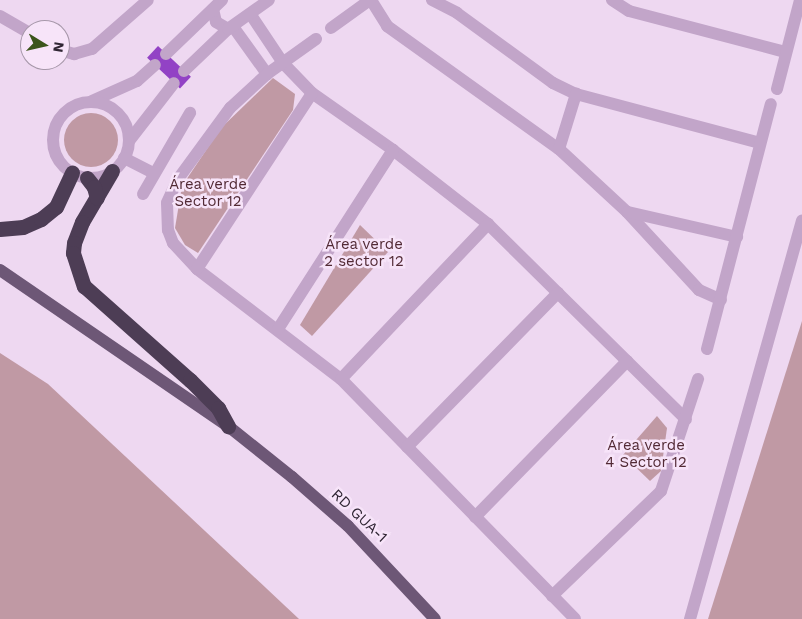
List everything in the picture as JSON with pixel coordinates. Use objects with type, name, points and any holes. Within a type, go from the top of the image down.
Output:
[{"type":"highway","points":[[112,171],[82,222],[74,243],[73,253],[84,286],[190,380],[218,408],[228,426]]},
{"type":"highway","points":[[0,229],[23,227],[41,219],[56,207],[72,173]]},
{"type":"highway","points":[[87,178],[94,187],[96,198]]},
{"type":"main road","name":"RD GUA-1","points":[[0,270],[101,337],[228,426],[253,446],[348,526],[435,619]]},
{"type":"street","points":[[70,53],[74,54],[92,49],[148,0]]},
{"type":"street","points":[[184,71],[252,9],[269,0]]},
{"type":"street","points":[[331,28],[371,0],[387,26],[558,149],[627,212],[699,290],[721,300]]},
{"type":"street","points":[[432,0],[552,83],[576,94],[760,143]]},
{"type":"street","points":[[612,0],[629,11],[785,52]]},
{"type":"street","points":[[777,89],[785,52],[800,0]]},
{"type":"street","points":[[216,3],[216,22],[231,28],[268,74]]},
{"type":"street","points":[[166,54],[216,3]]},
{"type":"street","points":[[252,9],[283,63],[312,93],[393,150],[488,224],[686,419]]},
{"type":"street","points":[[0,16],[20,27]]},
{"type":"street","points":[[316,39],[268,74],[230,108],[171,190],[167,203],[168,230],[173,243],[197,269],[342,379],[575,619]]},
{"type":"street","points":[[155,65],[137,81],[92,101],[68,109],[54,129],[55,154],[72,173],[87,178],[112,171],[124,158],[129,140],[174,83]]},
{"type":"street","points":[[197,269],[312,93]]},
{"type":"street","points":[[558,149],[576,94]]},
{"type":"street","points":[[92,101],[104,104],[122,118],[129,140]]},
{"type":"street","points":[[707,349],[771,104]]},
{"type":"street","points":[[143,194],[153,173],[190,113]]},
{"type":"street","points":[[278,330],[393,150]]},
{"type":"street","points":[[124,158],[153,173]]},
{"type":"street","points":[[627,212],[737,237]]},
{"type":"street","points":[[690,619],[802,220]]},
{"type":"street","points":[[342,379],[488,224]]},
{"type":"street","points":[[407,447],[558,293]]},
{"type":"street","points":[[476,517],[627,361]]},
{"type":"street","points":[[552,596],[661,491],[698,379]]},
{"type":"green space","name":"Área verde Sector 12","points":[[273,78],[295,94],[293,110],[198,253],[185,245],[175,228],[182,186],[221,128]]},
{"type":"green space","points":[[91,113],[101,115],[110,121],[116,130],[118,140],[116,150],[110,159],[101,165],[91,167],[81,165],[72,159],[66,150],[64,140],[66,130],[72,121],[81,115]]},
{"type":"green space","name":"Área verde 2 sector 12","points":[[360,225],[388,252],[312,336],[300,325]]},
{"type":"green space","points":[[802,321],[802,619],[708,619]]},
{"type":"green space","points":[[0,353],[48,384],[299,619],[0,619]]},
{"type":"green space","name":"Área verde 4 Sector 12","points":[[657,416],[667,428],[661,471],[650,481],[623,455]]},
{"type":"building","points":[[158,46],[191,77],[180,88],[147,58]]}]
